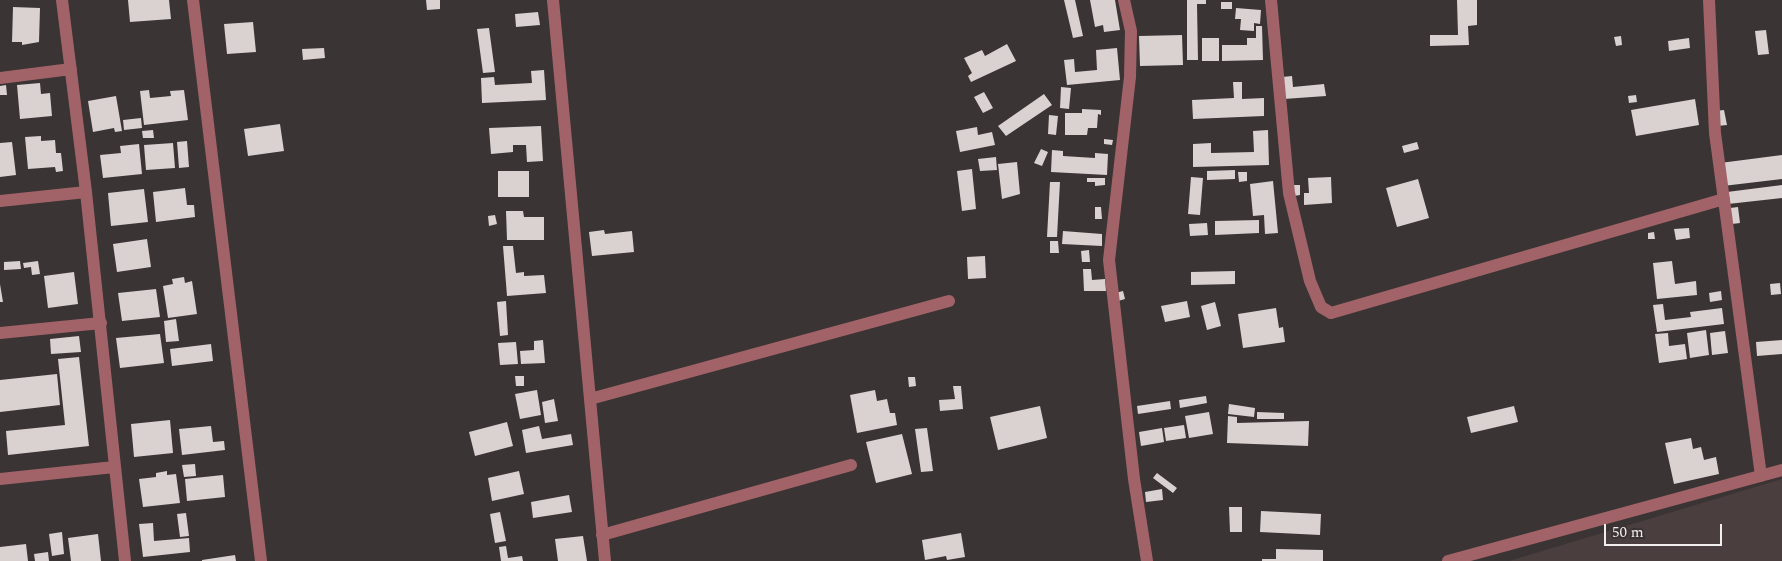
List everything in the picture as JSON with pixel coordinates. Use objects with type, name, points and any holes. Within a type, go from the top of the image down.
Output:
[{"type":"street","points":[[62,0],[101,323],[114,467],[125,561]]},
{"type":"street","points":[[193,0],[261,561]]},
{"type":"street","points":[[1124,0],[1131,31],[1130,77],[1109,260],[1146,561]]},
{"type":"street","points":[[1271,0],[1289,193],[1310,281],[1321,307],[1331,313],[1724,198]]},
{"type":"street","points":[[1710,0],[1714,133],[1761,476]]},
{"type":"street","points":[[556,1],[604,561]]},
{"type":"street","points":[[0,78],[71,69]]},
{"type":"street","points":[[0,201],[86,192]]},
{"type":"street","points":[[590,398],[949,301]]},
{"type":"street","points":[[0,333],[101,323]]},
{"type":"street","points":[[602,535],[851,465]]},
{"type":"street","points":[[0,479],[114,467]]},
{"type":"street","points":[[1448,561],[1782,470]]},
{"type":"shaded area","points":[[1782,479],[1782,561],[1509,561]]},
{"type":"building","points":[[128,0],[169,0],[171,19],[130,22]]},
{"type":"building","points":[[426,0],[440,0],[440,9],[427,10]]},
{"type":"building","points":[[1064,0],[1075,0],[1083,36],[1073,38]]},
{"type":"building","points":[[1090,0],[1115,0],[1120,30],[1104,32],[1103,25],[1095,27]]},
{"type":"building","points":[[1187,0],[1206,0],[1206,4],[1197,4],[1198,60],[1187,60]]},
{"type":"building","points":[[1457,0],[1477,0],[1477,25],[1468,26],[1469,45],[1430,46],[1430,35],[1458,35]]},
{"type":"building","points":[[1221,2],[1232,2],[1232,9],[1221,9]]},
{"type":"building","points":[[13,7],[40,8],[39,42],[22,45],[22,42],[12,42]]},
{"type":"building","points":[[1236,8],[1261,10],[1260,24],[1254,23],[1254,31],[1240,30],[1241,19],[1235,19]]},
{"type":"building","points":[[538,12],[540,25],[516,27],[515,14]]},
{"type":"building","points":[[253,22],[256,52],[227,54],[224,24]]},
{"type":"building","points":[[1256,26],[1262,26],[1263,60],[1222,61],[1222,45],[1247,45],[1247,38],[1256,38]]},
{"type":"building","points":[[489,28],[495,72],[483,73],[477,29]]},
{"type":"building","points":[[1766,30],[1769,54],[1758,55],[1755,31]]},
{"type":"building","points":[[1182,35],[1183,65],[1140,66],[1139,36]]},
{"type":"building","points":[[1621,36],[1622,45],[1616,46],[1614,37]]},
{"type":"building","points":[[1202,38],[1219,38],[1219,61],[1202,61]]},
{"type":"building","points":[[1689,38],[1690,48],[1669,51],[1668,41]]},
{"type":"building","points":[[1007,44],[1016,61],[971,82],[968,76],[972,73],[964,58],[982,50],[985,56]]},
{"type":"building","points":[[324,48],[325,58],[303,60],[302,49]]},
{"type":"building","points":[[1117,48],[1120,80],[1067,85],[1064,60],[1074,59],[1075,72],[1097,70],[1096,50]]},
{"type":"building","points":[[544,70],[546,100],[482,103],[481,78],[494,77],[495,85],[532,83],[531,71]]},
{"type":"building","points":[[1292,76],[1293,87],[1324,84],[1326,96],[1284,99],[1282,77]]},
{"type":"building","points":[[1233,82],[1242,82],[1242,99],[1264,98],[1264,116],[1193,119],[1192,100],[1234,98]]},
{"type":"building","points":[[40,83],[41,94],[50,93],[52,116],[20,119],[17,85]]},
{"type":"building","points":[[6,85],[7,95],[0,95],[0,86]]},
{"type":"building","points":[[1061,87],[1071,88],[1069,109],[1060,108]]},
{"type":"building","points":[[149,90],[150,98],[171,96],[170,91],[184,90],[188,120],[144,125],[140,91]]},
{"type":"building","points":[[984,92],[993,108],[983,113],[974,97]]},
{"type":"building","points":[[1044,94],[1052,105],[1006,136],[998,126]]},
{"type":"building","points":[[1636,95],[1637,102],[1629,103],[1628,96]]},
{"type":"building","points":[[116,96],[122,131],[115,132],[114,128],[93,132],[88,101]]},
{"type":"building","points":[[1695,99],[1699,125],[1636,136],[1631,110]]},
{"type":"building","points":[[1082,109],[1101,110],[1101,115],[1098,114],[1097,128],[1088,128],[1087,135],[1065,135],[1065,113],[1082,113]]},
{"type":"building","points":[[1724,110],[1727,125],[1717,126],[1715,111]]},
{"type":"building","points":[[1049,115],[1058,116],[1056,135],[1048,134]]},
{"type":"building","points":[[141,118],[142,128],[124,130],[123,120]]},
{"type":"building","points":[[280,124],[284,151],[248,156],[244,129]]},
{"type":"building","points":[[541,126],[543,161],[527,162],[526,145],[513,145],[513,152],[491,154],[489,128]]},
{"type":"building","points":[[977,127],[978,135],[992,132],[995,145],[960,152],[956,131]]},
{"type":"building","points":[[153,130],[154,138],[143,138],[142,131]]},
{"type":"building","points":[[1268,130],[1269,165],[1193,167],[1193,144],[1211,143],[1211,153],[1254,152],[1253,131]]},
{"type":"building","points":[[41,136],[41,141],[55,140],[56,153],[61,153],[63,171],[56,172],[55,167],[28,169],[25,137]]},
{"type":"building","points":[[1104,139],[1113,140],[1112,145],[1104,144]]},
{"type":"building","points":[[187,141],[189,167],[179,168],[177,142]]},
{"type":"building","points":[[12,142],[16,175],[0,177],[0,143]]},
{"type":"building","points":[[1417,142],[1419,149],[1404,153],[1402,146]]},
{"type":"building","points":[[173,143],[175,168],[146,170],[144,145]]},
{"type":"building","points":[[139,144],[142,174],[103,178],[100,155],[121,153],[120,146]]},
{"type":"building","points":[[1041,149],[1048,152],[1042,166],[1034,163]]},
{"type":"building","points":[[1052,150],[1063,151],[1063,156],[1095,158],[1095,153],[1108,154],[1107,175],[1051,172]]},
{"type":"building","points":[[1782,155],[1782,179],[1723,186],[1720,163]]},
{"type":"building","points":[[996,157],[997,170],[980,171],[978,159]]},
{"type":"building","points":[[1017,162],[1020,194],[1002,199],[998,164]]},
{"type":"building","points":[[972,169],[976,209],[962,211],[957,171]]},
{"type":"building","points":[[1235,170],[1235,179],[1207,180],[1207,171]]},
{"type":"building","points":[[498,171],[529,171],[529,197],[498,197]]},
{"type":"building","points":[[1238,172],[1247,172],[1247,181],[1239,182]]},
{"type":"building","points":[[1191,177],[1203,178],[1200,215],[1188,214]]},
{"type":"building","points":[[1331,177],[1332,203],[1304,205],[1304,193],[1309,193],[1308,178]]},
{"type":"building","points":[[1087,178],[1105,178],[1105,185],[1095,186],[1095,182],[1087,182]]},
{"type":"building","points":[[1418,179],[1429,218],[1397,227],[1386,188]]},
{"type":"building","points":[[1273,181],[1278,233],[1265,234],[1264,215],[1253,216],[1250,184]]},
{"type":"building","points":[[1050,182],[1060,182],[1057,237],[1047,237]]},
{"type":"building","points":[[1294,185],[1300,185],[1300,195],[1294,196]]},
{"type":"building","points":[[1782,185],[1782,198],[1728,204],[1727,192]]},
{"type":"building","points":[[185,188],[187,205],[194,205],[195,217],[156,222],[153,192]]},
{"type":"building","points":[[144,189],[148,222],[111,226],[108,193]]},
{"type":"building","points":[[1095,207],[1101,207],[1102,219],[1095,219]]},
{"type":"building","points":[[1738,207],[1740,223],[1732,224],[1730,208]]},
{"type":"building","points":[[506,211],[523,211],[524,217],[544,217],[544,240],[507,240]]},
{"type":"building","points":[[495,215],[497,224],[489,226],[488,216]]},
{"type":"building","points":[[1259,220],[1259,233],[1215,235],[1215,221]]},
{"type":"building","points":[[1207,223],[1208,235],[1190,236],[1189,224]]},
{"type":"building","points":[[1689,228],[1690,238],[1676,240],[1674,229]]},
{"type":"building","points":[[604,230],[605,234],[632,231],[634,252],[592,256],[589,232]]},
{"type":"building","points":[[1063,231],[1102,234],[1102,246],[1062,244]]},
{"type":"building","points":[[1654,232],[1655,239],[1648,239],[1648,233]]},
{"type":"building","points":[[147,239],[151,267],[117,272],[113,244]]},
{"type":"building","points":[[1050,241],[1058,241],[1059,253],[1050,253]]},
{"type":"building","points":[[503,246],[513,246],[516,273],[524,272],[524,276],[544,275],[546,293],[507,296]]},
{"type":"building","points":[[1089,250],[1090,262],[1082,262],[1081,251]]},
{"type":"building","points":[[985,256],[986,278],[968,279],[967,257]]},
{"type":"building","points":[[20,261],[21,269],[4,270],[4,262]]},
{"type":"building","points":[[38,261],[40,274],[32,275],[31,267],[24,268],[23,263]]},
{"type":"building","points":[[1672,261],[1675,284],[1696,281],[1697,295],[1657,299],[1653,263]]},
{"type":"building","points":[[1083,269],[1091,269],[1092,280],[1105,279],[1106,291],[1084,291]]},
{"type":"building","points":[[1235,271],[1235,284],[1191,285],[1191,272]]},
{"type":"building","points":[[74,272],[78,304],[48,308],[44,276]]},
{"type":"building","points":[[184,277],[185,283],[192,281],[197,314],[168,318],[163,286],[173,284],[172,279]]},
{"type":"building","points":[[1780,283],[1781,294],[1771,295],[1770,284]]},
{"type":"building","points":[[0,284],[3,302],[0,302]]},
{"type":"building","points":[[156,289],[160,317],[122,321],[118,293]]},
{"type":"building","points":[[1123,291],[1125,299],[1118,301],[1115,293]]},
{"type":"building","points":[[1721,291],[1722,300],[1710,302],[1709,293]]},
{"type":"building","points":[[506,301],[508,335],[500,336],[497,302]]},
{"type":"building","points":[[1187,301],[1190,317],[1165,322],[1161,306]]},
{"type":"building","points":[[1215,302],[1221,326],[1207,330],[1201,306]]},
{"type":"building","points":[[1663,304],[1665,320],[1691,317],[1690,312],[1722,308],[1724,324],[1657,332],[1653,305]]},
{"type":"building","points":[[1276,308],[1279,328],[1283,327],[1285,342],[1243,348],[1238,314]]},
{"type":"building","points":[[176,319],[179,341],[166,342],[164,321]]},
{"type":"building","points":[[1706,330],[1709,355],[1690,358],[1687,333]]},
{"type":"building","points":[[1725,331],[1728,353],[1712,355],[1710,333]]},
{"type":"building","points":[[1668,333],[1669,346],[1685,344],[1687,359],[1659,363],[1655,334]]},
{"type":"building","points":[[160,334],[164,363],[120,368],[116,338]]},
{"type":"building","points":[[79,336],[81,352],[51,354],[50,339]]},
{"type":"building","points":[[543,340],[545,363],[521,364],[520,351],[534,350],[534,341]]},
{"type":"building","points":[[1782,340],[1782,354],[1757,356],[1756,342]]},
{"type":"building","points":[[516,342],[518,364],[500,365],[498,343]]},
{"type":"building","points":[[211,344],[213,361],[172,366],[170,349]]},
{"type":"building","points":[[79,357],[89,446],[8,455],[6,431],[65,425],[58,359]]},
{"type":"building","points":[[57,374],[60,405],[0,412],[0,380]]},
{"type":"building","points":[[515,376],[524,376],[524,386],[516,386]]},
{"type":"building","points":[[908,377],[915,377],[916,386],[909,387]]},
{"type":"building","points":[[953,386],[961,386],[963,409],[940,411],[939,400],[955,399]]},
{"type":"building","points":[[537,390],[541,415],[520,419],[515,394]]},
{"type":"building","points":[[875,390],[877,401],[887,399],[890,413],[895,413],[897,425],[857,433],[850,395]]},
{"type":"building","points":[[1206,396],[1207,403],[1180,408],[1179,400]]},
{"type":"building","points":[[554,399],[558,421],[545,423],[542,402]]},
{"type":"building","points":[[1170,401],[1171,409],[1138,414],[1137,406]]},
{"type":"building","points":[[1229,404],[1255,408],[1254,417],[1228,414]]},
{"type":"building","points":[[1040,406],[1047,438],[998,450],[990,417]]},
{"type":"building","points":[[1514,406],[1518,422],[1471,433],[1467,417]]},
{"type":"building","points":[[1209,412],[1213,434],[1189,438],[1185,416]]},
{"type":"building","points":[[1257,412],[1284,413],[1284,419],[1257,419]]},
{"type":"building","points":[[1228,416],[1237,417],[1237,423],[1309,421],[1308,446],[1227,443]]},
{"type":"building","points":[[170,420],[173,453],[134,457],[131,424]]},
{"type":"building","points":[[507,422],[513,446],[475,456],[469,432]]},
{"type":"building","points":[[1184,425],[1186,438],[1166,441],[1164,428]]},
{"type":"building","points":[[211,426],[213,442],[224,441],[225,450],[182,455],[179,429]]},
{"type":"building","points":[[539,426],[542,439],[571,434],[573,445],[526,453],[522,430]]},
{"type":"building","points":[[927,428],[933,471],[921,472],[915,429]]},
{"type":"building","points":[[1162,428],[1164,442],[1141,446],[1139,432]]},
{"type":"building","points":[[902,434],[912,474],[876,483],[866,442]]},
{"type":"building","points":[[1691,438],[1693,449],[1701,447],[1704,460],[1716,457],[1719,474],[1674,484],[1665,443]]},
{"type":"building","points":[[195,464],[196,476],[184,477],[182,465]]},
{"type":"building","points":[[167,471],[167,475],[176,474],[180,503],[143,507],[139,479],[156,477],[156,473]]},
{"type":"building","points":[[519,471],[524,494],[492,501],[488,478]]},
{"type":"building","points":[[1157,473],[1177,488],[1173,493],[1153,478]]},
{"type":"building","points":[[223,475],[225,497],[187,501],[185,479]]},
{"type":"building","points":[[1162,489],[1163,500],[1146,502],[1145,492]]},
{"type":"building","points":[[569,495],[572,512],[533,518],[531,502]]},
{"type":"building","points":[[1229,507],[1242,507],[1242,532],[1230,532]]},
{"type":"building","points":[[1261,511],[1321,514],[1320,535],[1260,532]]},
{"type":"building","points":[[500,512],[506,541],[495,543],[490,514]]},
{"type":"building","points":[[186,513],[189,536],[180,537],[177,514]]},
{"type":"building","points":[[153,523],[154,541],[189,538],[190,552],[143,557],[139,524]]},
{"type":"building","points":[[62,532],[64,554],[52,556],[49,534]]},
{"type":"building","points":[[961,533],[965,557],[947,560],[946,556],[925,560],[922,540]]},
{"type":"building","points":[[98,534],[101,561],[71,561],[68,538]]},
{"type":"building","points":[[583,536],[587,561],[558,561],[555,539]]},
{"type":"building","points":[[26,544],[28,561],[0,561],[0,547]]},
{"type":"building","points":[[506,546],[508,558],[522,556],[523,561],[501,561],[499,547]]},
{"type":"building","points":[[1276,549],[1323,550],[1323,561],[1262,561],[1262,559],[1276,559]]},
{"type":"building","points":[[48,552],[49,561],[35,561],[34,554]]},
{"type":"building","points":[[235,555],[236,561],[202,561],[202,560]]}]
